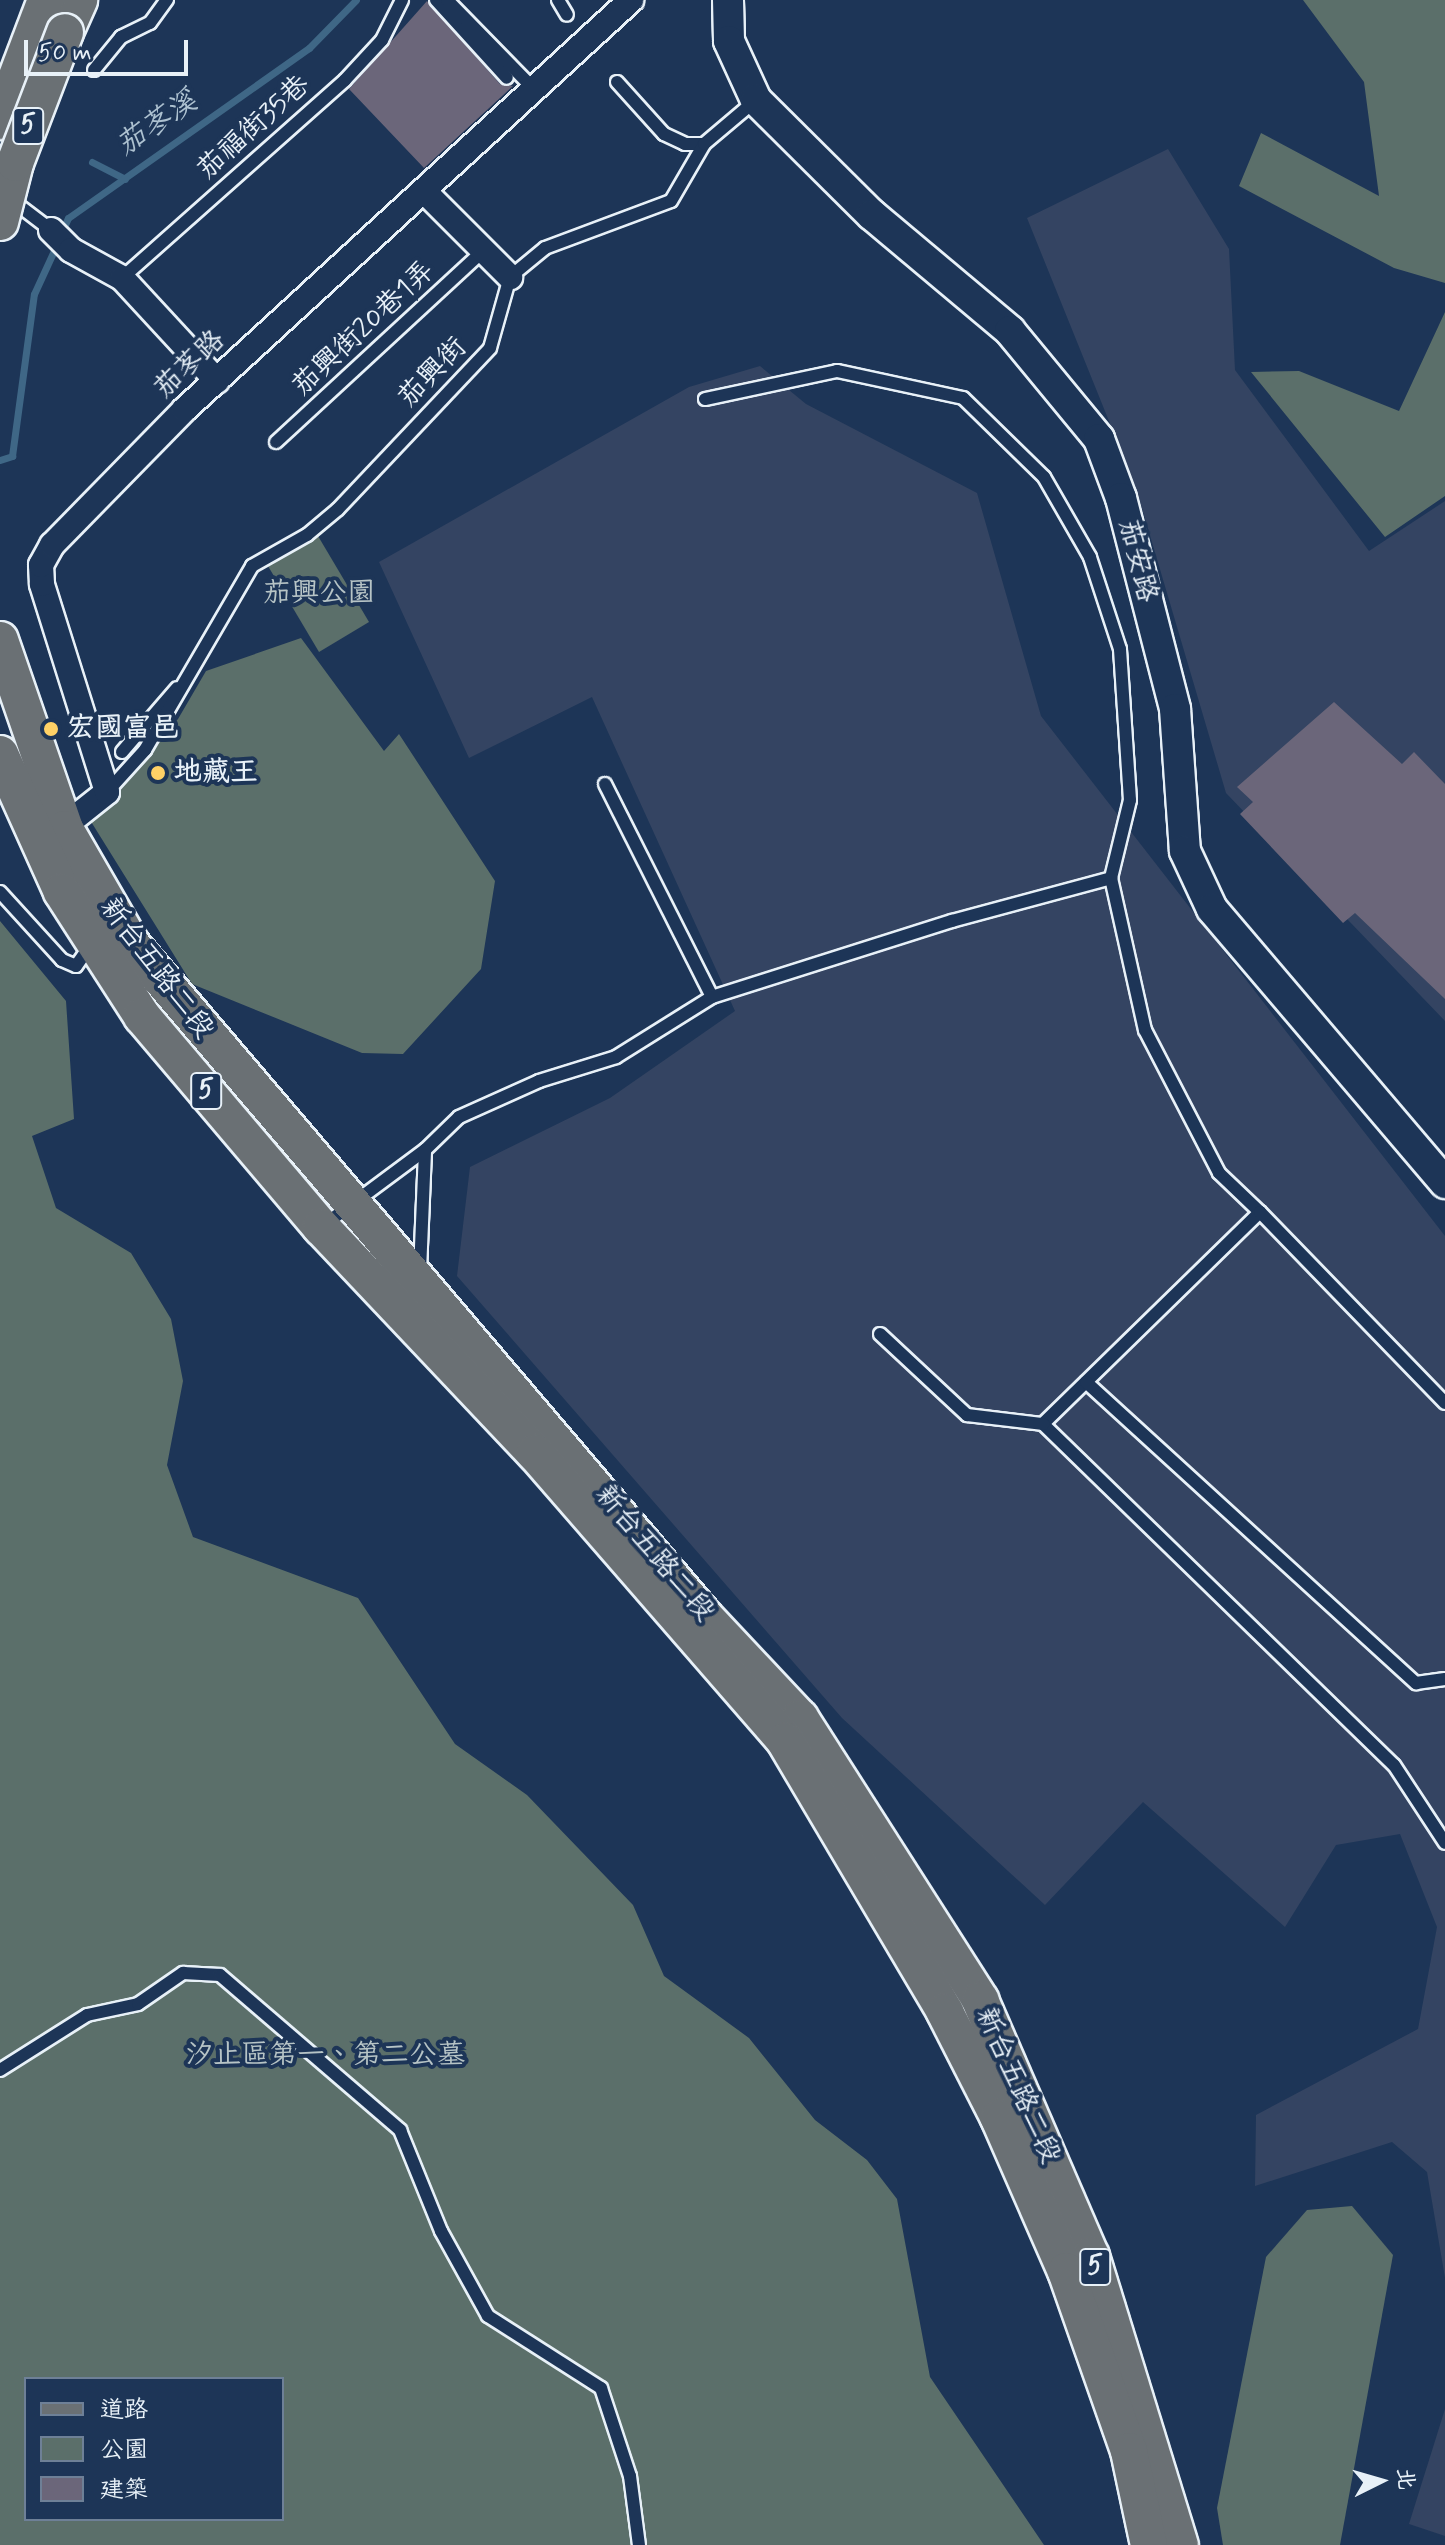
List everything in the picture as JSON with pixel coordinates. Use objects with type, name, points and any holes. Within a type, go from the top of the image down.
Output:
[{"type":"main road","name":"5","points":[[0,121],[46,0]]},
{"type":"main road","name":"5","points":[[0,222],[32,113],[79,0]]},
{"type":"main road","name":"新台五路二段","points":[[0,640],[30,783],[92,943],[142,1016],[321,1227],[411,1299],[800,1718],[980,2000],[1091,2256],[1180,2545]]},
{"type":"main road","name":"新台五路二段","points":[[0,754],[30,783]]},
{"type":"main road","name":"新台五路二段","points":[[51,836],[169,995],[353,1208],[411,1299],[535,1453],[785,1741],[945,2012],[999,2118],[1066,2271],[1129,2451],[1149,2545]]},
{"type":"street","name":"茄苳路","points":[[107,792],[42,584],[41,565],[52,545],[217,381],[532,87],[587,44],[631,0]]},
{"type":"street","name":"茄安路","points":[[728,0],[729,41],[756,100],[872,215],[1010,331],[1099,439],[1121,498],[1175,709],[1185,851],[1212,909],[1445,1183]]},
{"type":"street","points":[[424,191],[510,277]]},
{"type":"street","points":[[51,230],[71,250],[122,278],[217,381]]},
{"type":"street","points":[[51,836],[107,792]]},
{"type":"lane","points":[[94,70],[121,37],[150,23],[167,0]]},
{"type":"lane","name":"茄福街35巷","points":[[122,278],[345,80],[382,40],[402,0]]},
{"type":"lane","points":[[436,0],[507,78]]},
{"type":"lane","points":[[447,0],[532,87]]},
{"type":"lane","points":[[558,0],[567,15]]},
{"type":"lane","points":[[617,82],[664,134],[685,144],[704,144]]},
{"type":"lane","points":[[510,277],[545,248],[671,201],[704,144],[756,100]]},
{"type":"lane","points":[[0,190],[51,230]]},
{"type":"lane","name":"茄興街20巷1弄","points":[[276,442],[484,250]]},
{"type":"lane","name":"茄興街","points":[[107,792],[145,750],[222,608],[252,566],[307,535],[338,509],[471,372],[490,348],[510,277]]},
{"type":"lane","points":[[705,399],[837,371],[963,398],[1044,477],[1090,557],[1120,649],[1130,800],[1111,878],[1145,1030],[1219,1173],[1445,1403]]},
{"type":"lane","name":"茄興街","points":[[122,752],[187,677]]},
{"type":"lane","points":[[605,784],[712,997]]},
{"type":"lane","points":[[321,1227],[353,1208],[425,1150],[459,1117],[539,1081],[616,1057],[712,997],[952,921],[1111,878]]},
{"type":"lane","points":[[0,892],[62,960],[76,966],[92,943]]},
{"type":"lane","points":[[411,1299],[425,1150]]},
{"type":"lane","points":[[1043,1424],[1260,1212]]},
{"type":"lane","points":[[880,1334],[967,1415],[1043,1424],[1394,1765],[1445,1843]]},
{"type":"lane","points":[[1086,1382],[1416,1683],[1445,1679]]},
{"type":"lane","points":[[0,2070],[87,2015],[138,2004],[183,1973],[220,1975],[400,2130],[441,2231],[488,2316],[601,2388],[630,2476],[639,2545]]},
{"type":"shaded area","points":[[1168,149],[1229,249],[1235,370],[1369,551],[1445,501],[1445,1021],[1226,793],[1136,488],[1027,218]]},
{"type":"shaded area","points":[[760,366],[806,404],[977,493],[1041,716],[1445,1236],[1445,2278],[1427,2172],[1392,2142],[1255,2186],[1256,2115],[1418,2029],[1437,1927],[1400,1834],[1336,1845],[1285,1927],[1143,1802],[1045,1905],[842,1718],[457,1276],[470,1167],[610,1098],[735,1011],[592,697],[469,758],[379,562],[689,387]]},
{"type":"shaded area","points":[[1445,2409],[1445,2536],[1409,2524]]},
{"type":"green space","points":[[1303,0],[1445,0],[1445,283],[1394,268],[1239,186],[1261,133],[1379,196],[1364,82]]},
{"type":"green space","points":[[1445,312],[1445,496],[1385,537],[1251,372],[1299,371],[1399,411]]},
{"type":"green space","name":"茄興公園","points":[[318,536],[369,622],[319,652],[268,566]]},
{"type":"green space","points":[[301,638],[384,751],[399,734],[495,881],[481,969],[403,1054],[362,1053],[192,984],[90,820],[178,719],[206,671]]},
{"type":"green space","name":"汐止區第一、第二公墓","points":[[0,921],[66,1001],[74,1119],[32,1136],[56,1208],[131,1253],[171,1319],[183,1381],[167,1465],[193,1537],[358,1598],[455,1744],[527,1795],[633,1905],[664,1976],[749,2038],[815,2120],[867,2160],[897,2199],[930,2377],[1044,2545],[0,2545]]},
{"type":"green space","points":[[1352,2206],[1393,2255],[1340,2545],[1223,2545],[1217,2508],[1266,2257],[1307,2210]]},
{"type":"building","points":[[427,1],[500,84],[513,86],[424,168],[349,89]]},
{"type":"building","points":[[1334,702],[1402,764],[1414,752],[1445,784],[1445,999],[1355,913],[1343,923],[1240,814],[1253,802],[1237,787]]},
{"type":"waterway","name":"茄苳溪","points":[[62,232],[68,218],[309,48],[356,0]]},
{"type":"waterway","name":"茄苳溪","points":[[92,162],[125,179]]},
{"type":"waterway","points":[[0,460],[12,456],[34,294],[57,244]]},
{"type":"place","name":"宏國富邑","points":[[51,729]]},
{"type":"place","name":"地藏王","points":[[158,773]]}]
